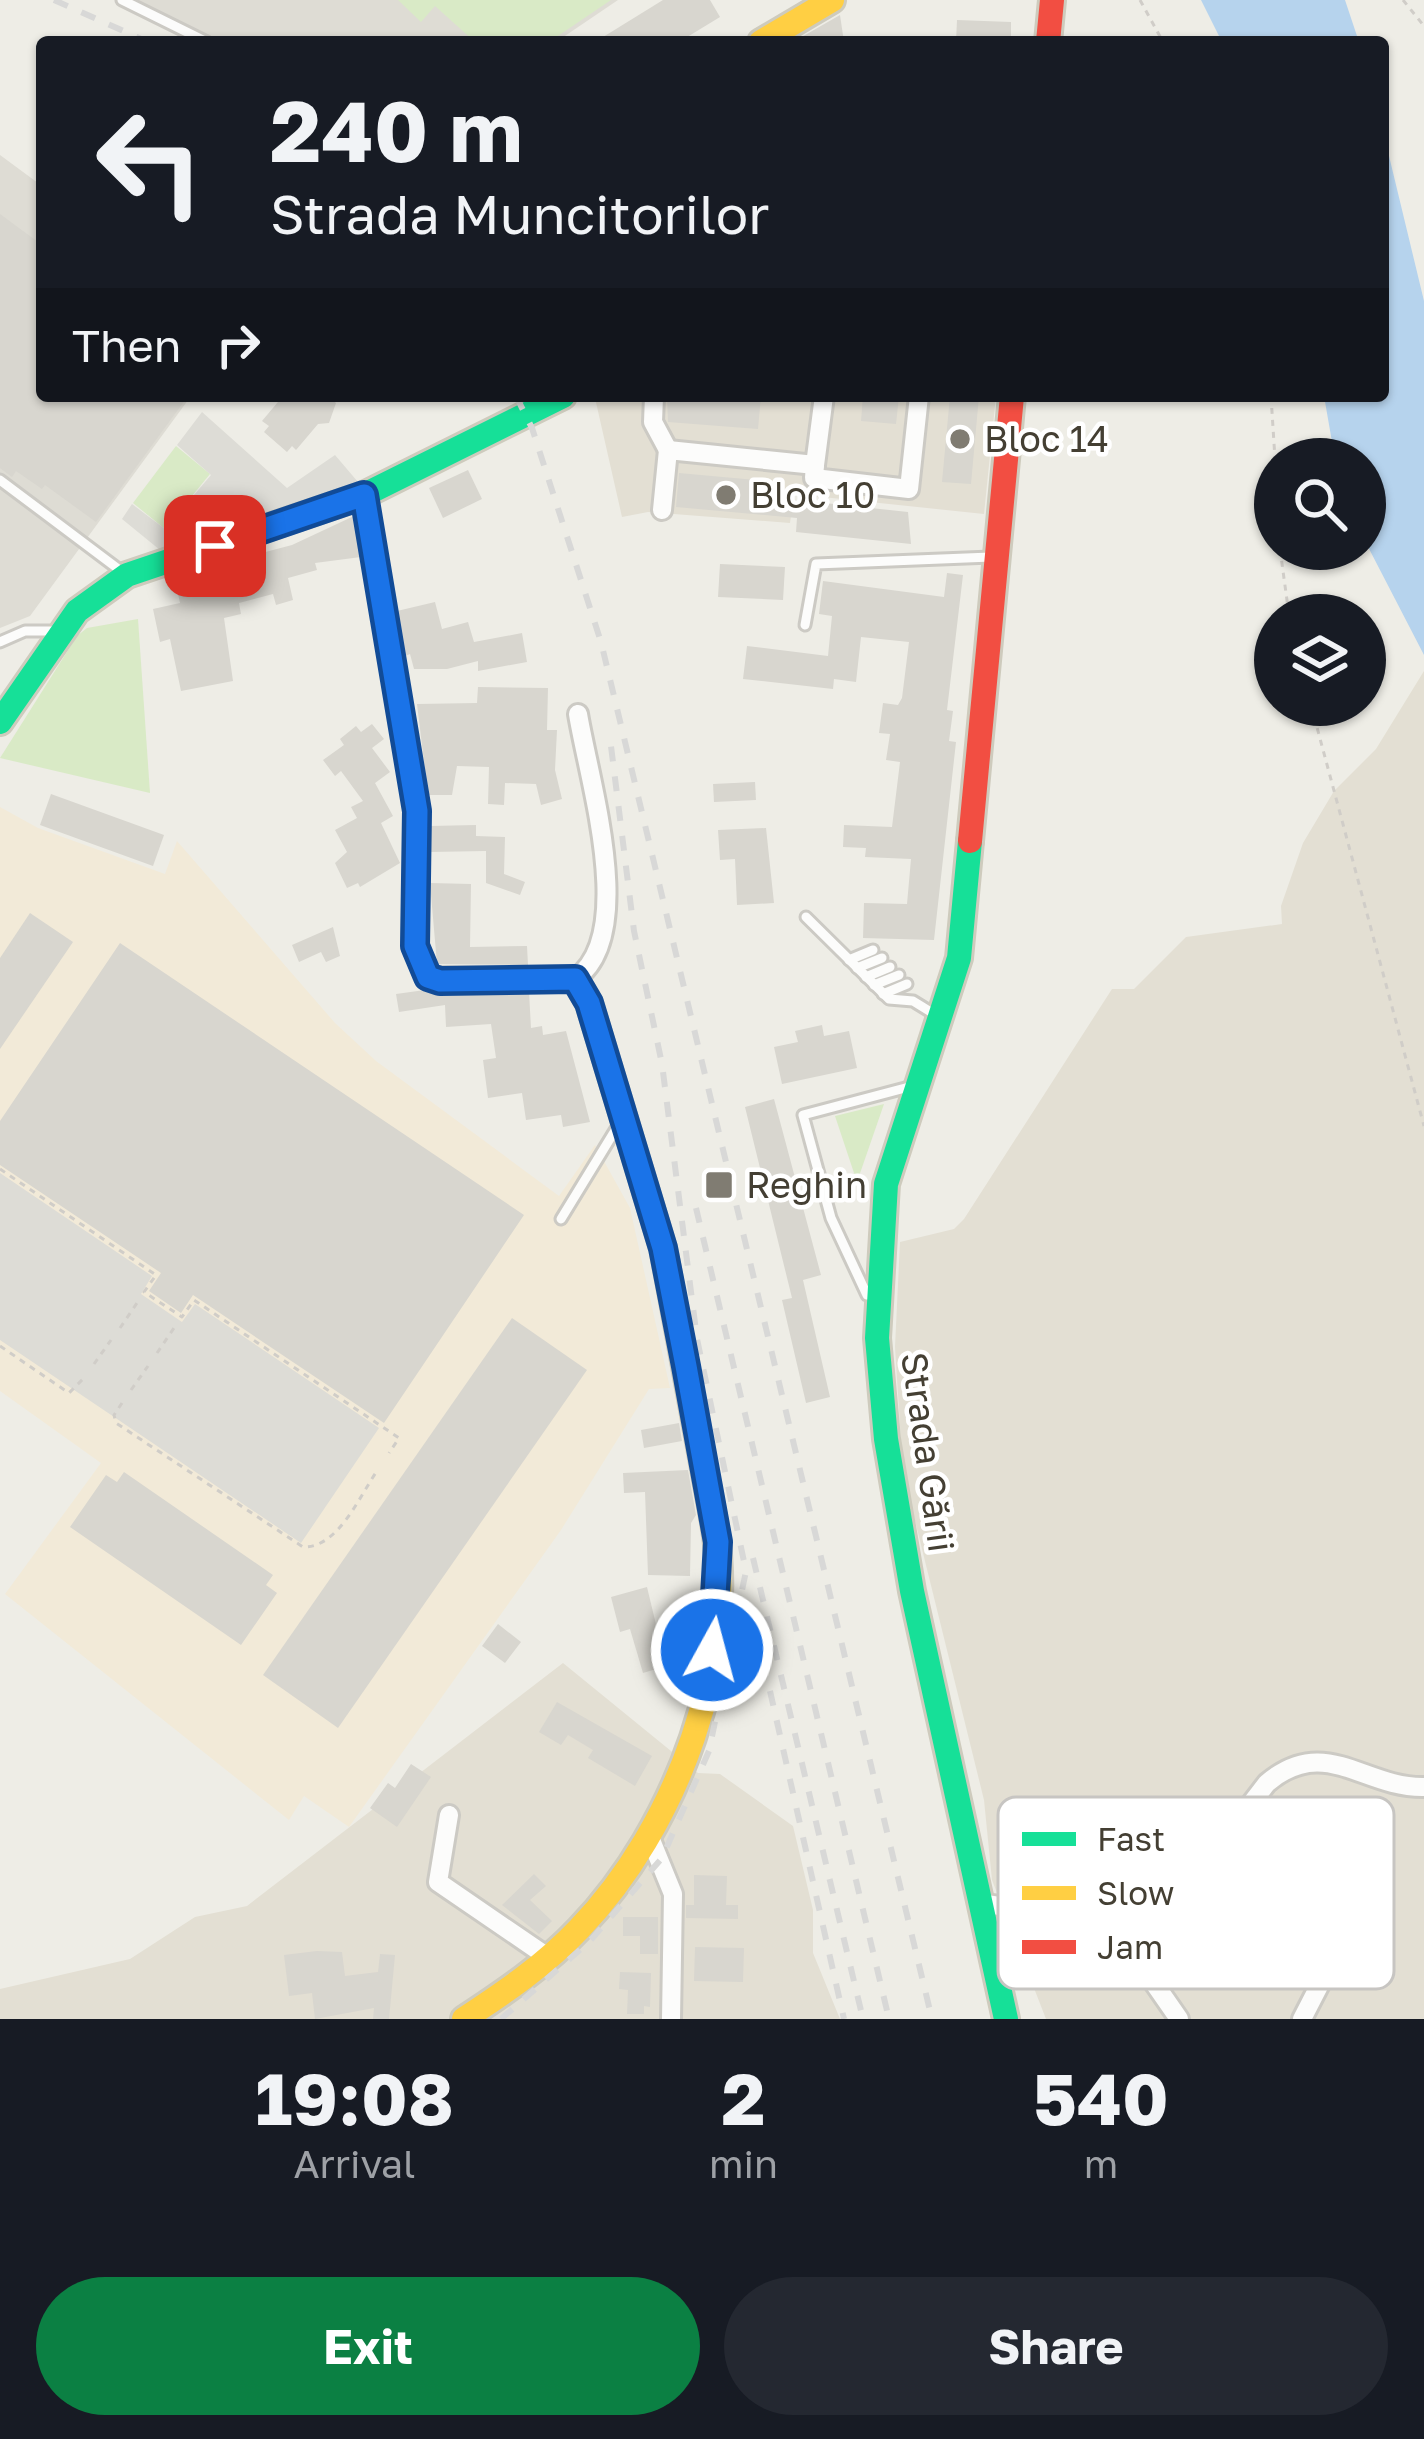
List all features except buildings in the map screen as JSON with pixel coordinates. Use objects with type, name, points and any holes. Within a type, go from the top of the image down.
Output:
[{"type":"main road","points":[[771,36],[832,0]]},
{"type":"main road","points":[[1049,36],[1052,0]]},
{"type":"main road","points":[[0,722],[61,631],[96,594],[127,575],[364,495],[552,402]]},
{"type":"main road","name":"Strada Gării","points":[[998,1983],[925,1660],[879,1415],[874,1311],[886,1180],[944,1020],[958,958],[1011,402]]},
{"type":"main road","points":[[464,2019],[503,1996],[549,1958],[651,1840],[699,1724],[720,1586],[718,1542],[663,1248],[589,1003],[575,979]]},
{"type":"main road","name":"Strada Gării","points":[[999,1989],[1006,2019]]},
{"type":"street","points":[[654,402],[653,422],[668,450],[662,509]]},
{"type":"street","points":[[823,402],[814,478],[909,489],[919,402]]},
{"type":"street","points":[[668,450],[814,465]]},
{"type":"street","points":[[364,495],[417,811],[415,946],[428,977],[440,981],[575,979],[599,957],[608,931],[607,895],[578,714]]},
{"type":"street","points":[[1256,1797],[1287,1766],[1327,1762],[1424,1787]]},
{"type":"street","points":[[449,1815],[438,1882],[549,1958]]},
{"type":"street","points":[[651,1840],[673,1894],[670,2019]]},
{"type":"street","points":[[980,1903],[998,1906]]},
{"type":"street","points":[[1158,1989],[1179,2019]]},
{"type":"street","points":[[1302,2019],[1317,1989]]},
{"type":"lane","points":[[122,0],[195,36]]},
{"type":"lane","points":[[0,480],[127,575]]},
{"type":"lane","points":[[805,625],[816,564],[997,557]]},
{"type":"lane","points":[[0,642],[26,631],[61,631]]},
{"type":"lane","points":[[806,917],[895,1002],[913,1001],[944,1020]]},
{"type":"lane","points":[[866,977],[890,967]]},
{"type":"lane","points":[[866,977],[890,967]]},
{"type":"lane","points":[[866,977],[890,967]]},
{"type":"lane","points":[[874,1311],[831,1218],[803,1115],[918,1084]]},
{"type":"lane","points":[[561,1219],[622,1120]]},
{"type":"path","points":[[1140,0],[1160,36]]},
{"type":"path","points":[[1403,0],[1424,26]]},
{"type":"path","points":[[1271,402],[1274,438]]},
{"type":"path","points":[[1317,726],[1424,1126]]},
{"type":"path","points":[[0,1169],[156,1275],[144,1292],[182,1317],[194,1300],[399,1438],[389,1453]]},
{"type":"path","points":[[120,1328],[137,1303]]},
{"type":"path","points":[[157,1353],[174,1328]]},
{"type":"path","points":[[94,1364],[111,1340]]},
{"type":"path","points":[[0,1346],[69,1393],[85,1376]]},
{"type":"path","points":[[131,1390],[148,1366]]},
{"type":"path","points":[[122,1402],[114,1414],[116,1423],[303,1547],[315,1548],[333,1536],[377,1471]]},
{"type":"shaded area","points":[[136,0],[618,0],[565,36],[210,36]]},
{"type":"shaded area","points":[[0,155],[36,182],[36,402],[187,402],[30,616],[0,628]]},
{"type":"shaded area","points":[[596,402],[995,402],[984,514],[794,494],[790,523],[648,512],[622,517]]},
{"type":"shaded area","points":[[202,412],[287,488],[335,455],[358,482],[160,550],[122,519],[132,504],[165,529],[211,475],[177,445]]},
{"type":"shaded area","points":[[1424,671],[1424,2019],[1046,2019],[1034,1989],[1394,1989],[1394,1797],[998,1797],[998,1895],[992,1880],[984,1800],[903,1472],[895,1347],[900,1242],[954,1229],[964,1219],[1112,989],[1134,989],[1186,937],[1282,924],[1281,906],[1303,843],[1334,791],[1376,749]]},
{"type":"shaded area","points":[[0,807],[38,828],[165,874],[177,841],[335,1023],[376,1061],[559,1196],[595,1145],[630,1208],[670,1388],[649,1389],[561,1530],[349,1827],[304,1796],[289,1820],[5,1594],[101,1463],[0,1391]]},
{"type":"shaded area","points":[[0,1173],[152,1276],[141,1294],[182,1322],[195,1304],[379,1428],[301,1543],[0,1340]]},
{"type":"shaded area","points":[[563,1663],[698,1773],[720,1774],[793,1826],[813,1910],[813,1953],[840,2019],[0,2019],[0,1989],[130,1959],[195,1917],[247,1906]]},
{"type":"green space","points":[[398,0],[611,0],[558,36],[468,36],[435,6],[421,22]]},
{"type":"green space","points":[[176,446],[210,474],[165,529],[133,503]]},
{"type":"green space","points":[[138,619],[150,793],[0,758],[77,636],[87,628]]},
{"type":"green space","points":[[884,1104],[857,1182],[835,1116]]},
{"type":"water","points":[[1201,0],[1345,0],[1357,36],[1219,36]]},
{"type":"water","points":[[1389,156],[1424,301],[1424,655],[1380,570],[1386,570],[1386,438],[1331,438],[1325,402],[1389,402]]},
{"type":"railway","points":[[54,0],[135,36]]},
{"type":"railway","points":[[519,402],[532,428],[601,642],[932,2019]]},
{"type":"railway","points":[[501,2019],[589,1942],[662,1858],[709,1751],[746,1571],[697,1339],[662,1064],[634,931],[610,738]]},
{"type":"railway","points":[[696,1208],[889,2019]]},
{"type":"railway","points":[[753,1558],[863,2019]]},
{"type":"railway","points":[[770,1691],[844,2019]]},
{"type":"traffic: fast","points":[[0,722],[77,611],[127,575],[364,495],[551,402]]},
{"type":"traffic: fast","points":[[970,841],[959,958],[886,1184],[877,1338],[886,1439],[912,1591],[998,1983]]},
{"type":"traffic: fast","points":[[575,979],[589,1003],[663,1248],[713,1517]]},
{"type":"traffic: fast","points":[[999,1989],[1006,2019]]},
{"type":"traffic: slow","points":[[771,36],[832,0]]},
{"type":"traffic: slow","points":[[464,2019],[538,1966],[579,1929],[614,1888],[672,1791],[693,1738],[717,1627],[719,1571],[713,1517]]},
{"type":"traffic: jam","points":[[1049,36],[1052,0]]},
{"type":"traffic: jam","points":[[970,841],[1011,402]]},
{"type":"place","name":"Bloc 14","points":[[960,439]]},
{"type":"place","name":"Bloc 10","points":[[726,495]]},
{"type":"place","name":"Reghin","points":[[719,1185]]},
{"type":"route","points":[[215,546],[364,495],[417,811],[415,946],[419,964],[428,977],[440,981],[575,979],[589,1003],[663,1248],[686,1366],[718,1542],[720,1586],[712,1650]]}]
